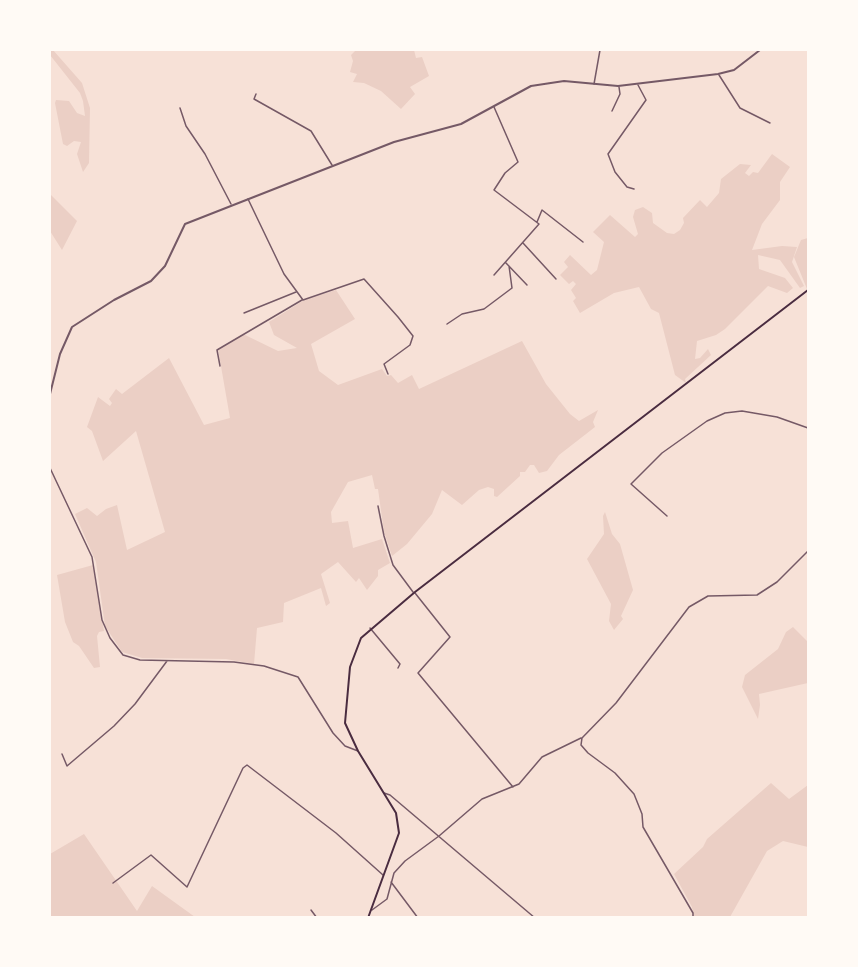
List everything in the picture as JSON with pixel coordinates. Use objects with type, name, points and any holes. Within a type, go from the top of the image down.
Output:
[{"type":"main road","points":[[368,918],[399,833],[396,813],[358,751],[345,723],[345,706],[354,652],[370,628],[808,291]]},
{"type":"street","points":[[594,85],[600,50]]},
{"type":"street","points":[[50,394],[65,339],[72,327],[114,300],[151,281],[165,266],[185,224],[231,204],[394,142],[456,126],[525,88],[564,81],[619,86],[718,74],[734,70],[760,50]]},
{"type":"street","points":[[718,74],[740,108],[770,123]]},
{"type":"street","points":[[634,189],[627,187],[615,172],[608,154],[646,100],[638,84]]},
{"type":"street","points":[[612,111],[620,94],[619,86]]},
{"type":"street","points":[[256,94],[254,99],[311,130],[332,165]]},
{"type":"street","points":[[494,106],[518,162],[506,173],[494,190],[537,223]]},
{"type":"street","points":[[180,108],[186,126],[206,154],[231,204]]},
{"type":"street","points":[[248,198],[284,274],[303,300]]},
{"type":"street","points":[[494,275],[539,224],[537,223],[542,210],[583,242]]},
{"type":"street","points":[[523,243],[555,279]]},
{"type":"street","points":[[505,262],[527,285]]},
{"type":"street","points":[[447,324],[460,315],[484,309],[512,288],[509,266]]},
{"type":"street","points":[[220,366],[217,350],[300,304],[303,300],[362,279],[366,280],[413,336],[410,345],[384,364],[388,374]]},
{"type":"street","points":[[244,313],[297,291]]},
{"type":"street","points":[[667,516],[631,484],[662,453],[707,421],[725,413],[742,411],[777,417],[808,428]]},
{"type":"street","points":[[50,468],[95,564],[102,620],[110,638],[123,655],[130,658],[223,661],[264,666],[298,677],[333,733],[345,746],[358,751]]},
{"type":"street","points":[[378,506],[393,565],[450,637],[418,673],[513,787]]},
{"type":"street","points":[[371,910],[387,899],[390,882],[400,865],[439,836],[482,799],[513,787],[524,780],[542,757],[582,738],[611,709],[689,607],[708,596],[757,595],[777,582],[808,551]]},
{"type":"street","points":[[370,628],[400,663],[398,668]]},
{"type":"street","points":[[62,754],[67,766],[114,726],[135,704],[168,660]]},
{"type":"street","points":[[582,738],[581,746],[615,773],[634,794],[642,814],[643,827],[693,913],[693,918]]},
{"type":"street","points":[[113,883],[151,855],[187,887],[243,768],[247,765],[336,833],[383,876]]},
{"type":"street","points":[[384,793],[536,918]]},
{"type":"street","points":[[390,882],[418,918]]},
{"type":"street","points":[[311,910],[317,918]]},
{"type":"shaded area","points":[[50,50],[53,50],[82,83],[90,108],[89,163],[83,172],[77,154],[81,142],[74,141],[67,146],[63,144],[55,103],[56,100],[69,101],[77,113],[85,116],[83,101],[80,93],[50,55]]},
{"type":"shaded area","points":[[356,50],[414,50],[416,58],[422,57],[429,76],[410,87],[415,94],[401,109],[381,91],[364,83],[353,82],[357,74],[350,72],[353,61],[351,55]]},
{"type":"shaded area","points":[[772,154],[790,167],[780,182],[780,200],[762,224],[752,250],[782,246],[797,247],[792,262],[804,286],[800,288],[780,260],[758,255],[759,269],[785,278],[793,288],[787,293],[768,286],[725,329],[716,335],[697,341],[695,359],[700,358],[708,349],[711,355],[685,379],[686,383],[675,375],[659,313],[651,309],[639,287],[614,293],[580,313],[573,301],[576,298],[571,290],[576,284],[573,281],[569,284],[560,275],[568,267],[564,262],[570,255],[591,275],[597,270],[604,242],[593,232],[610,215],[635,237],[638,234],[633,217],[635,210],[643,207],[652,213],[653,223],[667,233],[674,234],[684,223],[683,218],[700,200],[707,207],[719,193],[721,179],[740,164],[751,165],[745,173],[749,176],[753,172],[758,173]]},
{"type":"shaded area","points":[[50,194],[77,221],[62,250],[50,231]]},
{"type":"shaded area","points":[[808,238],[807,289],[794,257],[801,240]]},
{"type":"shaded area","points":[[336,290],[355,319],[311,344],[319,371],[338,385],[382,369],[387,376],[391,375],[398,383],[412,375],[419,389],[522,341],[546,384],[570,414],[579,421],[598,410],[593,422],[595,427],[559,455],[547,471],[539,473],[534,465],[530,465],[525,472],[520,472],[520,476],[497,497],[494,496],[494,489],[488,487],[479,490],[462,505],[442,490],[432,514],[407,544],[392,556],[384,532],[378,489],[375,489],[372,475],[348,482],[331,512],[332,523],[348,521],[353,548],[382,539],[390,563],[378,570],[378,576],[367,590],[359,578],[356,582],[338,562],[321,574],[330,603],[326,606],[321,588],[284,603],[283,622],[257,628],[254,664],[226,659],[142,658],[122,652],[105,626],[96,562],[75,514],[87,508],[97,516],[117,505],[127,550],[165,532],[136,431],[103,461],[92,431],[87,427],[98,397],[110,406],[112,403],[109,399],[116,389],[122,394],[169,358],[204,425],[230,418],[218,349],[243,334],[278,351],[297,348],[274,335],[269,322],[304,300]]},
{"type":"shaded area","points":[[605,512],[612,534],[620,544],[633,590],[621,616],[623,619],[614,630],[609,621],[611,604],[587,559],[604,534],[603,516]]},
{"type":"shaded area","points":[[93,565],[104,631],[99,632],[97,636],[100,667],[94,668],[79,646],[73,642],[65,622],[57,575]]},
{"type":"shaded area","points":[[793,627],[808,642],[808,683],[759,694],[758,719],[742,687],[745,675],[778,649],[786,632]]},
{"type":"shaded area","points":[[771,783],[789,799],[808,785],[808,847],[783,841],[767,851],[730,917],[693,917],[692,907],[674,874],[703,847],[707,839]]},
{"type":"shaded area","points":[[84,834],[137,911],[152,886],[195,917],[50,918],[50,854]]}]
